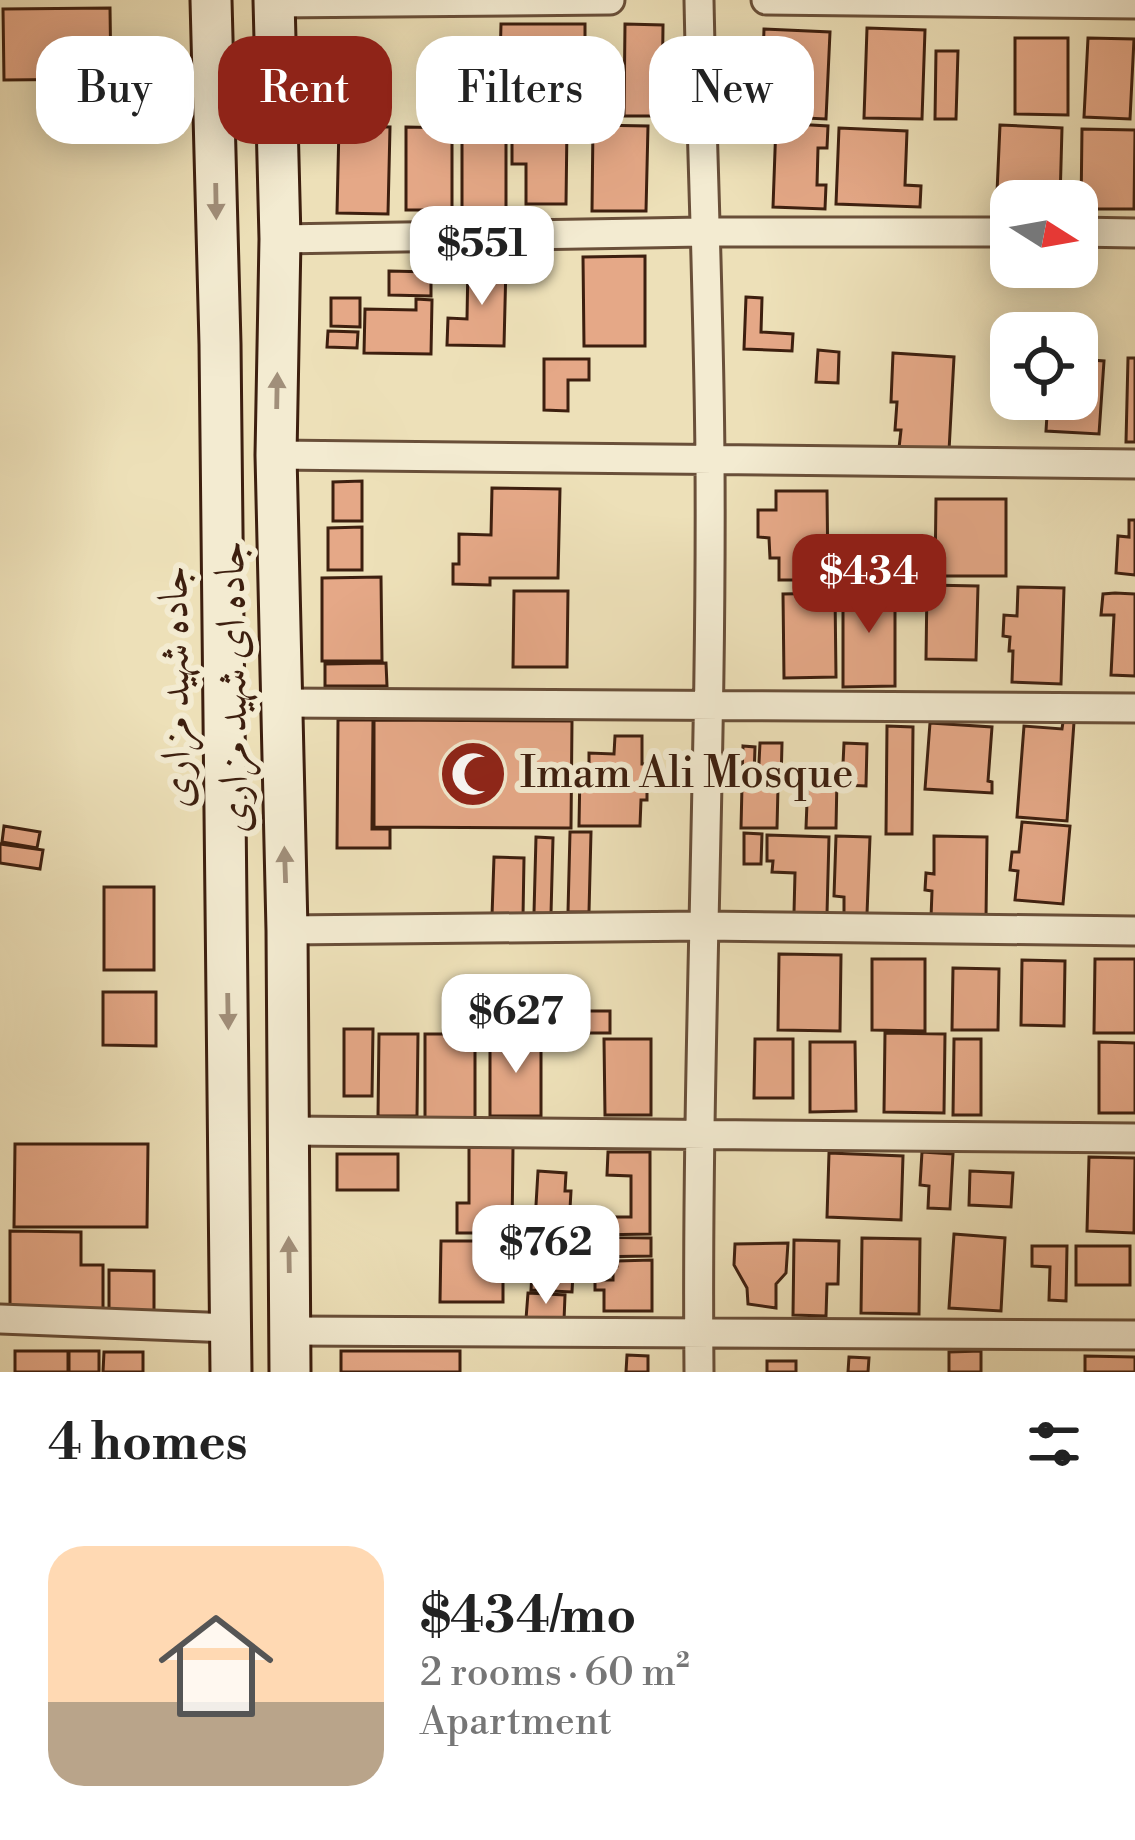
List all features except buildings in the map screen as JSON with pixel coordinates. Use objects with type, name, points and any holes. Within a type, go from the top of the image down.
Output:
[{"type":"main road","name":"جاده شهید مزاری","points":[[211,0],[220,344],[231,1372]]},
{"type":"main road","name":"جاده ای شهید مزاری","points":[[274,1],[290,1372]]},
{"type":"street","points":[[274,1],[610,0]]},
{"type":"street","points":[[699,0],[710,461],[699,1372]]},
{"type":"street","points":[[766,0],[1135,4]]},
{"type":"street","points":[[280,239],[990,232]]},
{"type":"street","points":[[1098,232],[1135,232]]},
{"type":"street","points":[[276,455],[1135,464]]},
{"type":"street","points":[[280,703],[1135,708]]},
{"type":"street","points":[[287,930],[704,926],[1135,931]]},
{"type":"street","points":[[287,1131],[1135,1138]]},
{"type":"street","points":[[0,1319],[231,1328]]},
{"type":"street","points":[[290,1331],[1135,1334]]},
{"type":"place","name":"Imam Ali Mosque","points":[[473,774]]}]
